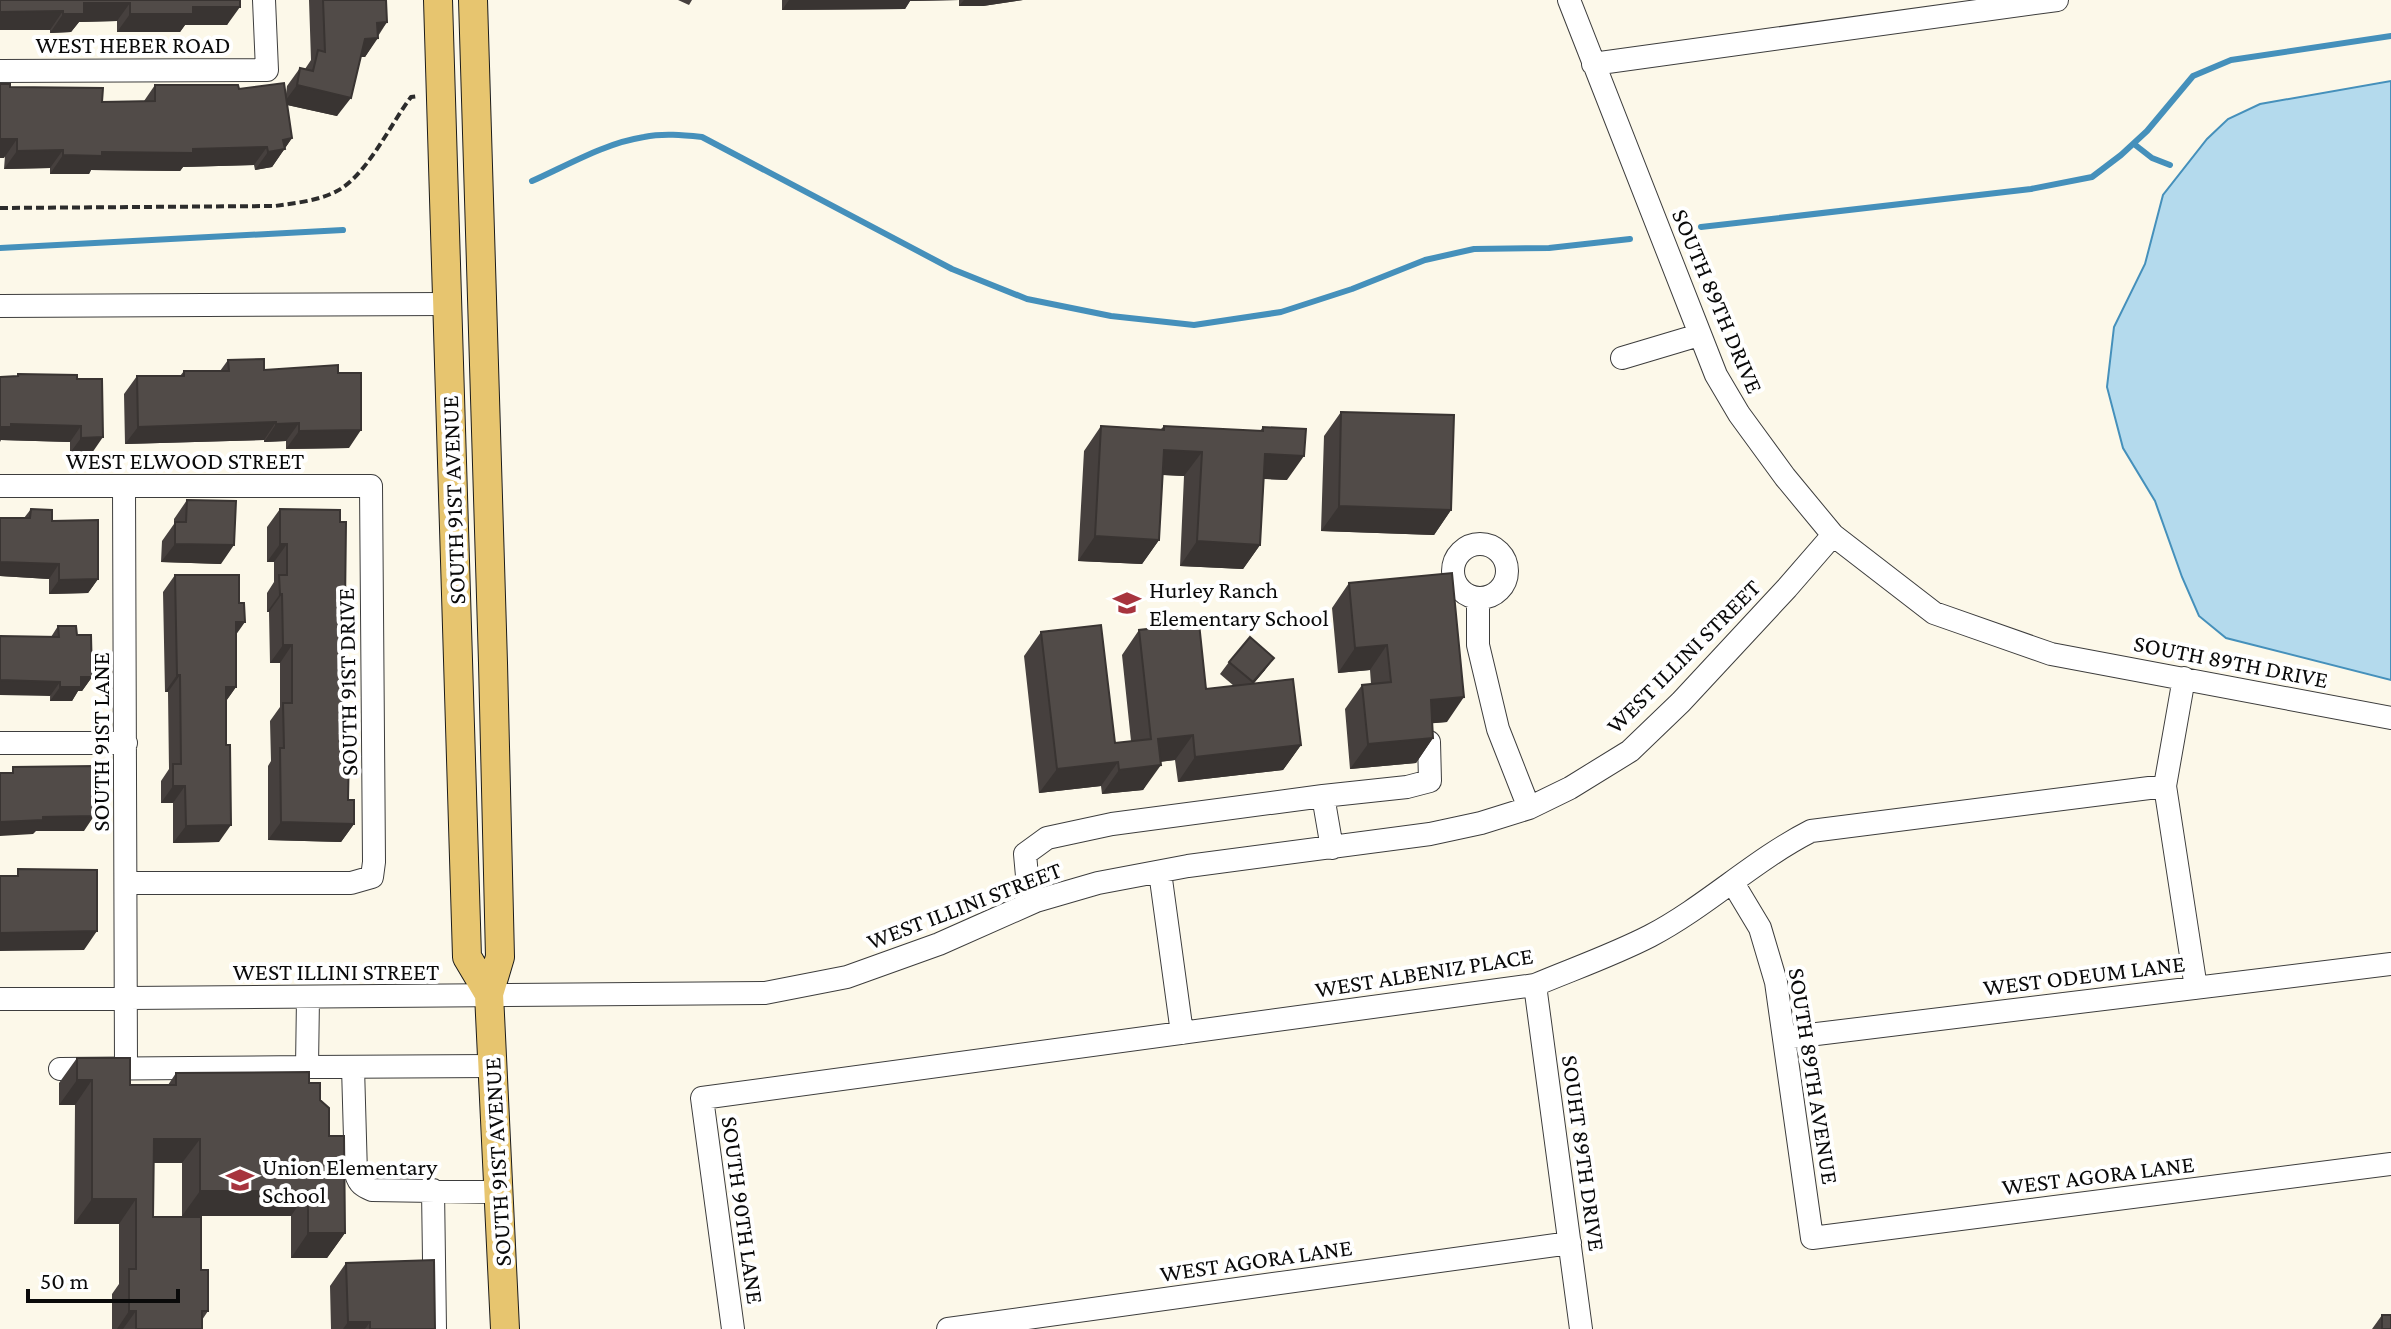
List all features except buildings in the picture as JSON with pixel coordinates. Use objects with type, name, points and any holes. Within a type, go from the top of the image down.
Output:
[{"type":"main road","name":"SOUTH 91ST AVENUE","points":[[438,0],[467,957],[489,994]]},
{"type":"main road","name":"SOUTH 91ST AVENUE","points":[[473,0],[500,957],[489,994],[505,1329]]},
{"type":"street","name":"WEST HEBER ROAD","points":[[0,71],[267,70],[264,0]]},
{"type":"street","name":"SOUTH 89TH DRIVE","points":[[1569,0],[1716,375],[1739,414],[1785,477],[1833,535],[1934,613],[2051,654],[2391,718]]},
{"type":"street","points":[[1593,64],[2057,0]]},
{"type":"street","points":[[0,306],[447,304]]},
{"type":"street","points":[[1622,358],[1699,335]]},
{"type":"street","name":"WEST ELWOOD STREET","points":[[0,486],[371,486]]},
{"type":"street","name":"SOUTH 91ST LANE","points":[[124,486],[126,1067]]},
{"type":"street","name":"SOUTH 91ST DRIVE","points":[[127,883],[351,883],[372,877],[371,486]]},
{"type":"street","name":"WEST ILLINI STREET","points":[[0,999],[765,993],[847,977],[939,944],[1036,901],[1098,883],[1260,856],[1430,834],[1481,823],[1529,808],[1570,788],[1630,751],[1691,691],[1833,535]]},
{"type":"street","points":[[1478,598],[1478,645],[1498,729],[1529,808]]},
{"type":"street","points":[[2184,678],[2165,786],[2196,988]]},
{"type":"street","points":[[1036,901],[1027,876],[1025,854],[1047,838],[1112,824],[1407,787],[1430,781],[1429,742]]},
{"type":"street","points":[[0,743],[126,743]]},
{"type":"street","name":"WEST ALBENIZ PLACE","points":[[702,1098],[1535,985],[1650,936],[1733,883],[1780,847],[1811,831],[2165,786]]},
{"type":"street","points":[[1323,796],[1332,848]]},
{"type":"street","points":[[1160,872],[1182,1033]]},
{"type":"street","name":"SOUTH 89TH AVENUE","points":[[1733,883],[1760,928],[1776,982],[1812,1238]]},
{"type":"street","name":"WEST ODEUM LANE","points":[[1784,1038],[2391,964]]},
{"type":"street","name":"SOUHT 89TH DRIVE","points":[[1535,985],[1581,1329]]},
{"type":"street","points":[[307,1067],[308,998]]},
{"type":"street","points":[[60,1069],[493,1066]]},
{"type":"street","points":[[353,1067],[358,1182],[372,1190],[498,1192]]},
{"type":"street","name":"SOUTH 90TH LANE","points":[[702,1098],[733,1329]]},
{"type":"street","name":"WEST AGORA LANE","points":[[1812,1238],[2391,1164]]},
{"type":"street","points":[[433,1190],[435,1329]]},
{"type":"street","name":"WEST AGORA LANE","points":[[948,1329],[1570,1243]]},
{"type":"path","points":[[0,208],[275,206],[311,200],[336,192],[351,182],[375,153],[411,97],[441,95]]},
{"type":"water","points":[[2391,81],[2391,680],[2226,638],[2199,616],[2155,501],[2123,448],[2107,387],[2114,327],[2145,264],[2163,195],[2207,139],[2228,119],[2260,104]]},
{"type":"waterway","points":[[1701,227],[2031,189],[2092,177],[2147,131],[2193,76],[2231,60],[2391,36]]},
{"type":"waterway","points":[[532,181],[587,155],[629,140],[666,135],[702,137],[952,269],[1027,299],[1111,316],[1194,325],[1281,312],[1352,289],[1425,260],[1474,249],[1549,248],[1630,239]]},
{"type":"waterway","points":[[2134,144],[2152,158],[2170,165]]},
{"type":"waterway","points":[[0,248],[343,230]]},
{"type":"place","name":"Hurley Ranch Elementary School","points":[[1127,603]]},
{"type":"place","name":"Union Elementary School","points":[[240,1180]]}]
